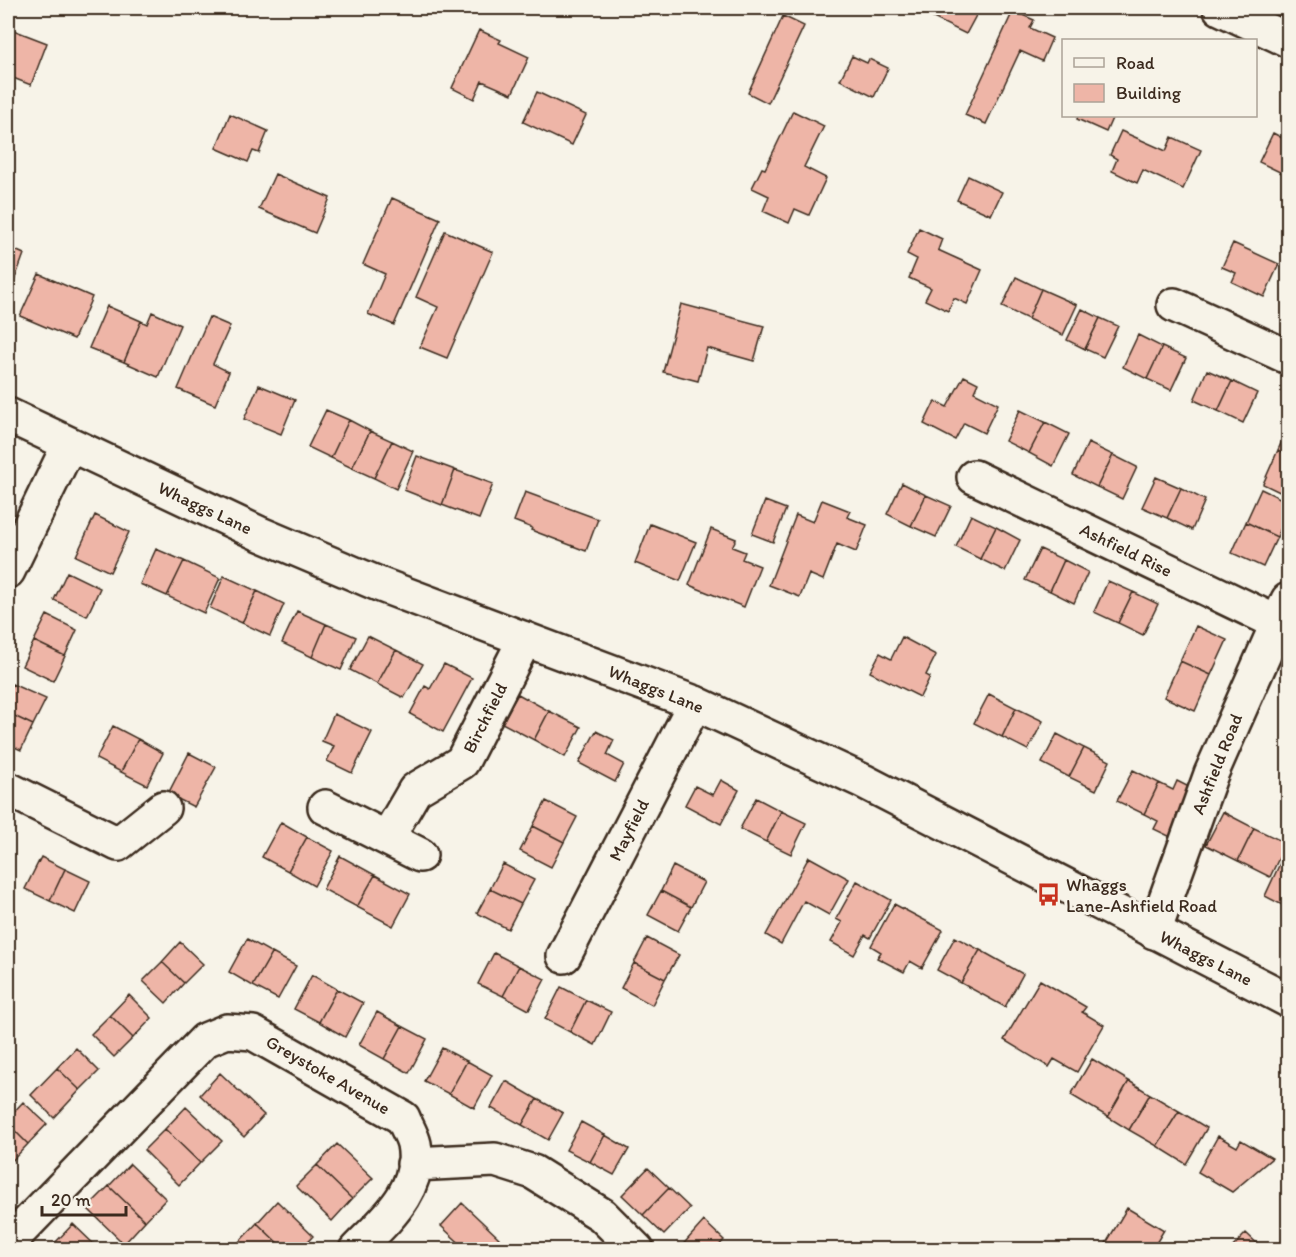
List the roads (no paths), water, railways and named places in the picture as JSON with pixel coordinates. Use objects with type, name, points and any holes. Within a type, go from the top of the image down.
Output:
[{"type":"street","points":[[1220,8],[1288,40]]},
{"type":"street","points":[[1174,306],[1288,357]]},
{"type":"street","name":"Whaggs Lane","points":[[8,415],[258,533],[381,585],[695,703],[863,781],[1288,1000]]},
{"type":"street","points":[[8,571],[69,445]]},
{"type":"street","name":"Ashfield Rise","points":[[974,477],[1283,612]]},
{"type":"street","name":"Ashfield Road","points":[[1154,932],[1211,774],[1283,612]]},
{"type":"street","name":"Birchfield","points":[[387,838],[415,790],[462,762],[525,639]]},
{"type":"street","name":"Mayfield","points":[[564,956],[695,703]]},
{"type":"street","points":[[8,789],[118,844],[163,808]]},
{"type":"street","points":[[325,807],[420,855]]},
{"type":"street","name":"Greystoke Avenue","points":[[8,1244],[205,1040],[227,1031],[253,1033],[403,1118],[414,1144],[414,1164],[410,1186],[396,1209],[356,1250]]},
{"type":"street","points":[[414,1164],[495,1160],[533,1172],[602,1215],[638,1250]]},
{"type":"place","name":"Whaggs Lane-Ashfield Road","points":[[1048,895]]}]
